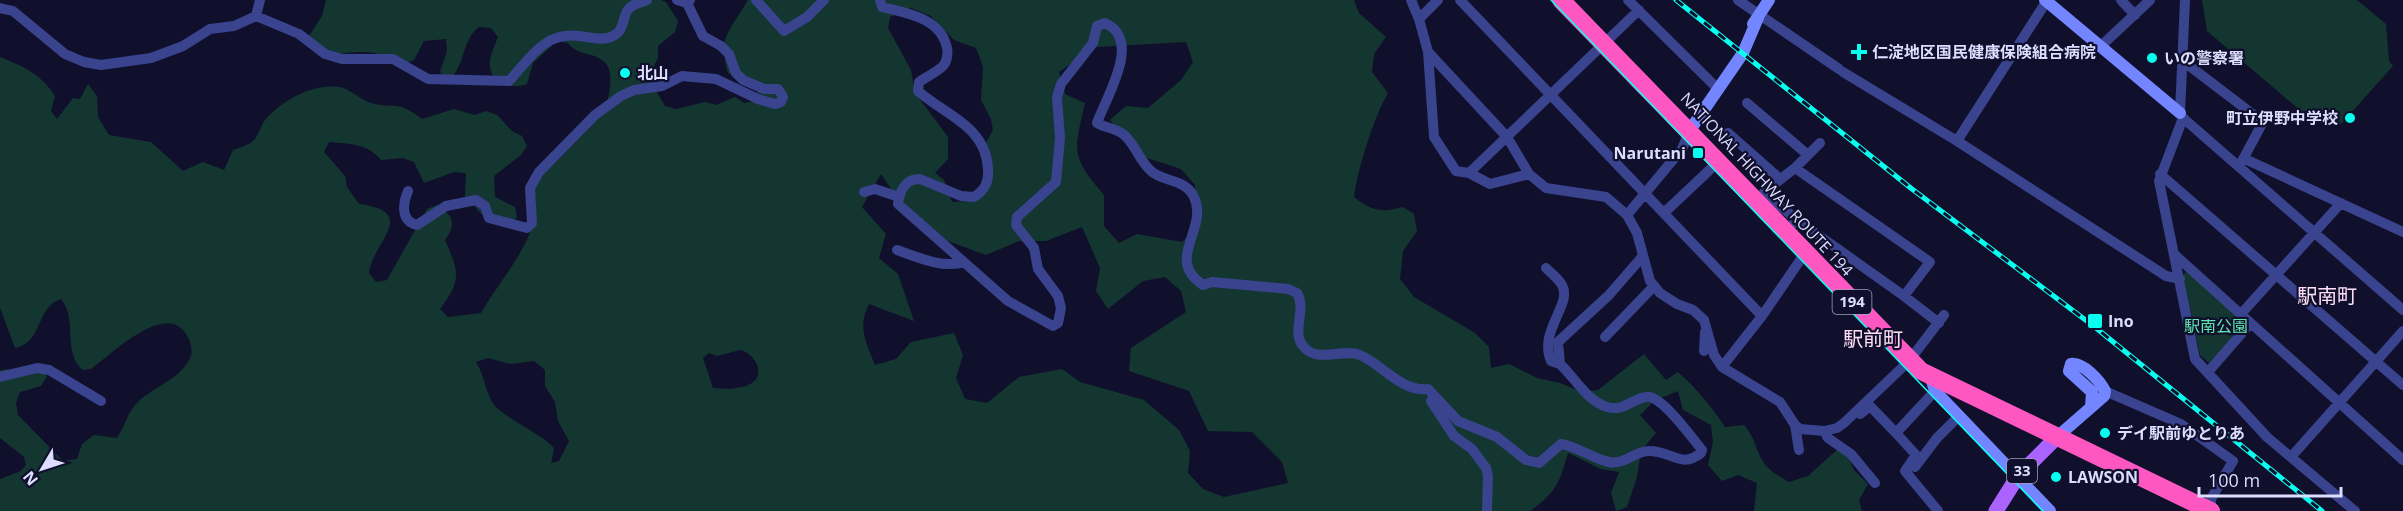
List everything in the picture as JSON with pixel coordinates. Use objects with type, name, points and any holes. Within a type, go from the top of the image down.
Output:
[{"type":"highway","name":"NATIONAL HIGHWAY ROUTE 194","points":[[1561,0],[1719,160],[1791,226],[1805,253],[1933,385],[2057,437],[2182,506],[2211,511]]},
{"type":"main road","name":"33","points":[[1996,511],[2018,476],[2057,437]]},
{"type":"street","points":[[256,16],[260,0]]},
{"type":"street","points":[[0,8],[12,11],[34,26],[65,54],[84,62],[101,64],[151,58],[183,46],[210,29],[234,26],[256,16],[299,34],[325,54],[342,59],[393,59],[428,79],[509,81],[521,64],[548,40],[572,35],[599,39],[611,37],[620,31],[626,12],[632,6],[647,0]]},
{"type":"street","points":[[756,0],[784,31],[807,17],[824,0]]},
{"type":"street","points":[[879,0],[882,7],[918,16],[932,24],[945,40],[948,54],[944,65],[919,82],[918,91],[962,122],[982,143],[988,158],[989,178],[983,191],[974,197],[961,195],[920,179],[913,179],[907,182],[898,204],[1008,301],[1053,326],[1058,323],[1061,308],[1058,296],[1038,269],[1034,248],[1016,225],[1017,217],[1056,182],[1060,138],[1057,97],[1067,75],[1093,43],[1097,26],[1105,23],[1113,26],[1119,36],[1122,44],[1121,61],[1097,123],[1123,134],[1151,172],[1183,185],[1193,195],[1198,211],[1185,264],[1190,277],[1203,285],[1212,282],[1288,289],[1301,299],[1299,338],[1301,345],[1309,352],[1322,355],[1357,354],[1430,400],[1454,436],[1482,461],[1488,476],[1487,511]]},
{"type":"street","points":[[1411,0],[1428,52],[1434,137],[1456,171],[1469,173],[1490,184],[1505,183],[1529,174]]},
{"type":"street","points":[[1419,19],[1438,0]]},
{"type":"street","points":[[1460,0],[1646,191],[1762,316]]},
{"type":"street","points":[[1628,0],[1720,86]]},
{"type":"street","points":[[1738,0],[1759,17],[1841,70],[1957,141],[2166,276],[2180,279]]},
{"type":"street","points":[[1627,215],[1682,149],[1690,130],[1743,53],[1769,0]]},
{"type":"street","points":[[2121,0],[2135,15]]},
{"type":"street","points":[[2101,46],[2150,0]]},
{"type":"street","points":[[2185,0],[2181,116],[2160,174],[2195,359],[2267,437],[2355,511]]},
{"type":"street","points":[[408,191],[403,203],[404,212],[412,224],[417,225],[446,206],[476,200],[485,206],[489,218],[527,228],[532,223],[530,188],[538,172],[595,115],[621,96],[634,90],[662,86],[682,76],[716,79],[758,99],[775,104],[781,102],[783,97],[778,89],[754,86],[736,73],[729,54],[721,46],[703,36],[685,1]]},
{"type":"street","points":[[1957,141],[2046,1],[2181,116],[2242,162],[2403,310]]},
{"type":"street","points":[[1469,173],[1639,10]]},
{"type":"street","points":[[1428,52],[1507,137],[1529,174],[1546,188],[1606,197],[1627,215],[1637,233],[1642,257],[1654,286],[1677,304],[1693,310],[1704,320],[1714,355],[1722,367],[1780,402],[1794,425],[1799,450]]},
{"type":"street","points":[[2183,61],[2264,122],[2242,162]]},
{"type":"street","points":[[1747,103],[1808,155]]},
{"type":"street","points":[[1728,133],[1780,180]]},
{"type":"street","points":[[1821,143],[1795,168],[1764,192],[1791,226],[1942,319],[1909,361],[1844,423]]},
{"type":"street","points":[[1665,212],[1719,160]]},
{"type":"street","points":[[2242,162],[2341,203],[2403,232]]},
{"type":"street","points":[[1795,168],[1930,262],[1904,296]]},
{"type":"street","points":[[2160,174],[2403,385]]},
{"type":"street","points":[[864,192],[875,189],[899,197]]},
{"type":"street","points":[[2241,314],[2341,203]]},
{"type":"street","points":[[897,250],[930,261],[955,264],[964,262]]},
{"type":"street","points":[[1722,367],[1762,316],[1805,253]]},
{"type":"street","points":[[2174,255],[2241,314],[2249,325],[2403,460]]},
{"type":"street","points":[[1560,364],[1556,350],[1558,342],[1609,295],[1642,257]]},
{"type":"street","points":[[1416,390],[1428,389],[1458,421],[1497,436],[1526,460],[1539,463],[1562,444],[1609,462],[1618,463],[1643,452],[1665,453],[1685,461],[1692,461],[1701,453],[1702,450],[1670,411],[1653,397],[1646,397],[1618,409],[1605,406],[1590,397],[1575,377],[1560,364],[1551,361],[1545,334],[1564,295],[1563,286],[1546,268]]},
{"type":"street","points":[[1605,337],[1654,286]]},
{"type":"street","points":[[1704,320],[1704,351]]},
{"type":"street","points":[[2208,372],[2249,325]]},
{"type":"street","points":[[2291,458],[2403,331]]},
{"type":"street","points":[[2091,407],[2092,392],[2069,371],[2071,364],[2080,365],[2098,380],[2105,391],[2181,424],[2233,461],[2211,499],[2211,511]]},
{"type":"street","points":[[0,377],[37,368],[49,370],[101,401]]},
{"type":"street","points":[[1896,433],[1933,385],[1959,416],[2050,511]]},
{"type":"street","points":[[2057,437],[2104,396],[2105,391]]},
{"type":"street","points":[[1794,425],[1810,431],[1824,431],[1852,420],[1870,406],[1916,455],[1905,471],[1938,511]]},
{"type":"street","points":[[1908,473],[1959,416]]},
{"type":"street","points":[[1824,431],[1828,438],[1851,454],[1875,483]]},
{"type":"green space","points":[[326,0],[661,0],[666,2],[678,21],[675,32],[658,46],[658,58],[648,77],[665,106],[676,109],[705,102],[716,105],[735,97],[744,103],[755,101],[757,91],[728,73],[724,50],[727,34],[748,0],[1354,0],[1359,13],[1386,37],[1374,54],[1372,72],[1388,93],[1367,144],[1354,197],[1377,210],[1403,207],[1414,214],[1417,231],[1403,251],[1400,279],[1414,297],[1475,333],[1489,347],[1491,368],[1509,364],[1537,378],[1560,383],[1582,392],[1598,390],[1644,354],[1666,380],[1678,372],[1703,398],[1725,427],[1744,425],[1764,464],[1789,482],[1808,476],[1839,448],[1848,456],[1854,470],[1868,484],[1859,500],[1862,511],[1754,511],[1757,483],[1738,475],[1722,481],[1708,465],[1713,442],[1711,425],[1683,410],[1678,391],[1654,401],[1640,415],[1656,433],[1641,451],[1637,477],[1627,507],[1616,511],[1611,493],[1619,472],[1601,469],[1568,453],[1556,486],[1530,511],[0,511],[0,479],[21,471],[26,465],[24,457],[0,438],[0,370],[39,367],[47,376],[41,386],[20,392],[16,403],[18,415],[63,461],[77,459],[82,444],[94,435],[117,438],[137,403],[181,371],[187,364],[192,350],[186,334],[177,325],[165,323],[138,334],[91,369],[83,370],[73,355],[69,316],[61,299],[47,309],[30,339],[24,345],[15,348],[0,308],[0,57],[24,68],[44,82],[55,96],[51,111],[57,119],[73,98],[80,99],[88,84],[97,96],[98,117],[109,135],[151,142],[183,171],[203,162],[224,170],[233,150],[254,140],[263,122],[272,113],[290,99],[322,87],[343,88],[368,102],[400,107],[422,119],[454,109],[475,115],[486,111],[497,115],[512,131],[522,136],[527,146],[521,155],[494,176],[495,197],[515,207],[517,217],[509,226],[488,221],[465,196],[466,173],[454,172],[424,183],[414,162],[403,158],[381,160],[364,147],[329,142],[324,152],[345,176],[347,187],[359,204],[377,208],[387,214],[390,221],[369,273],[376,282],[387,280],[427,209],[437,205],[447,212],[452,225],[445,240],[453,260],[456,276],[452,290],[440,309],[448,317],[481,313],[526,242],[536,212],[534,183],[594,122],[607,103],[610,75],[607,65],[568,43],[557,41],[533,63],[527,84],[507,85],[496,80],[490,69],[490,61],[498,37],[491,28],[479,27],[469,39],[454,75],[448,80],[440,72],[447,51],[446,39],[424,41],[414,60],[404,64],[369,52],[331,55],[309,36],[322,16]],"holes":[[[911,8],[931,16],[954,40],[976,48],[983,67],[981,100],[991,119],[993,130],[982,150],[984,181],[973,201],[952,202],[944,180],[935,173],[948,159],[948,137],[915,93],[911,70],[888,28],[890,17]],[[1186,42],[1193,62],[1181,80],[1148,108],[1126,106],[1110,120],[1138,155],[1181,169],[1195,185],[1196,228],[1182,242],[1137,234],[1119,243],[1104,226],[1104,195],[1085,171],[1078,152],[1077,143],[1085,103],[1065,94],[1059,72],[1095,47]],[[881,174],[907,213],[929,234],[986,255],[1019,241],[1046,241],[1082,227],[1100,268],[1096,291],[1108,309],[1143,281],[1165,277],[1181,291],[1186,312],[1131,348],[1129,371],[1189,391],[1208,431],[1252,432],[1282,462],[1288,483],[1224,497],[1203,489],[1188,473],[1190,451],[1179,430],[1144,400],[1080,382],[1062,369],[1019,377],[987,403],[965,399],[956,378],[963,355],[954,333],[911,342],[896,359],[875,365],[863,327],[865,312],[869,304],[914,321],[898,274],[879,258],[886,234],[862,207]],[[740,350],[745,352],[756,364],[758,369],[756,379],[743,387],[713,388],[703,358],[709,353],[717,356]],[[488,358],[510,364],[534,361],[545,370],[545,386],[555,402],[558,421],[569,441],[559,461],[551,463],[554,448],[550,444],[493,404],[476,362]]]},
{"type":"green space","name":"町立伊野中学校","points":[[2202,0],[2357,0],[2386,24],[2389,61],[2393,66],[2341,124],[2315,123],[2207,31]]},
{"type":"green space","name":"駅南公園","points":[[2187,271],[2243,321],[2243,327],[2209,363],[2200,355],[2183,275]]},
{"type":"tram line","points":[[1551,0],[2043,511]]},
{"type":"railway","points":[[1676,0],[1912,189],[2096,328],[2322,511]]},
{"type":"place","name":"仁淀地区国民健康保険組合病院","points":[[1859,52]]},
{"type":"place","name":"いの警察署","points":[[2152,58]]},
{"type":"place","name":"北山","points":[[625,73]]},
{"type":"place","name":"町立伊野中学校","points":[[2350,118]]},
{"type":"place","name":"Narutani","points":[[1698,153]]},
{"type":"place","name":"Ino","points":[[2095,321]]},
{"type":"place","name":"デイ駅前ゆとりあ","points":[[2105,433]]},
{"type":"place","name":"LAWSON","points":[[2056,477]]},
{"type":"district","name":"駅南町","points":[[2327,296]]},
{"type":"district","name":"駅前町","points":[[1873,339]]}]
